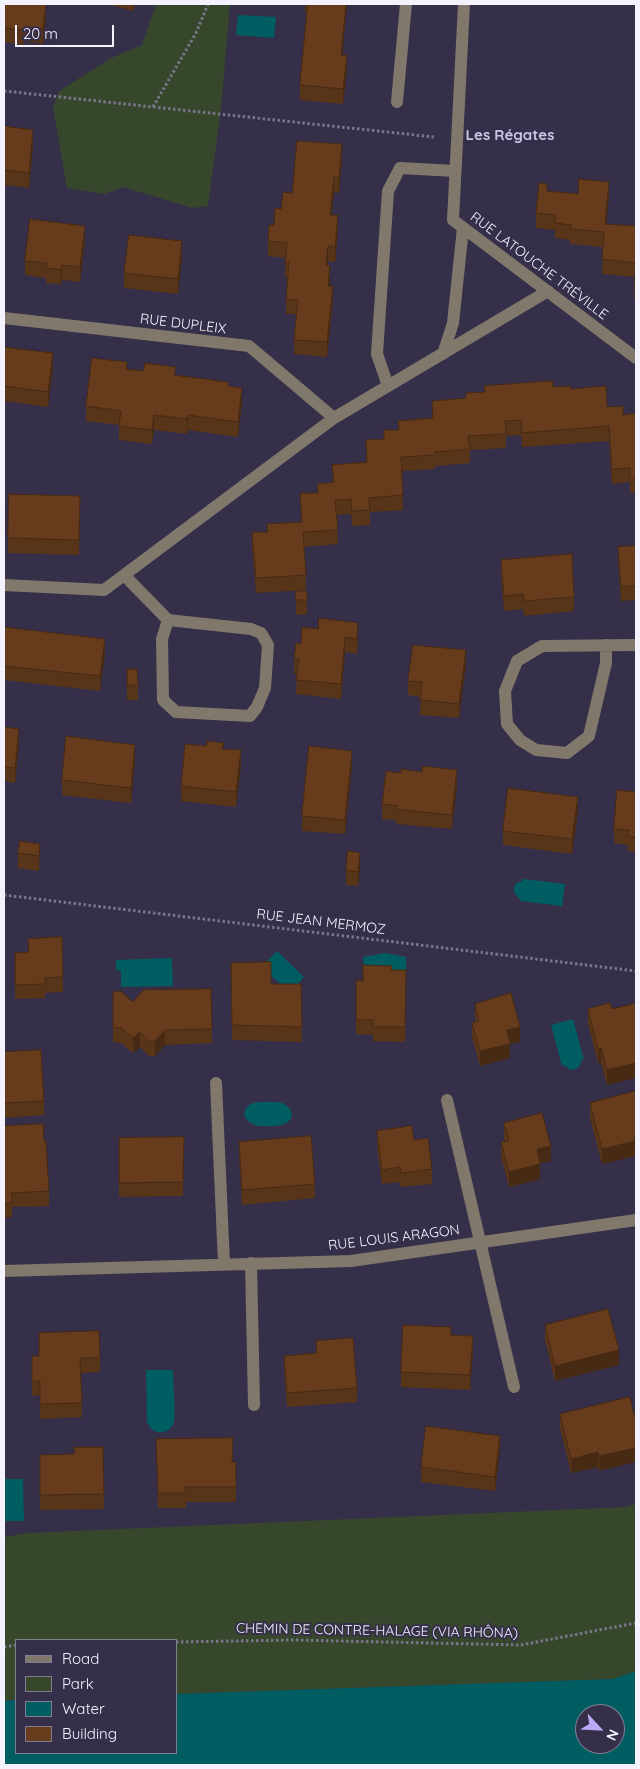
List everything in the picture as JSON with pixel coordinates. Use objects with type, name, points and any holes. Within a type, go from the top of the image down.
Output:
[{"type":"street","points":[[396,102],[406,4]]},
{"type":"street","name":"RUE LATOUCHE TRÉVILLE","points":[[464,4],[453,220],[636,358]]},
{"type":"street","points":[[388,386],[376,354],[388,191],[400,168],[455,171]]},
{"type":"street","points":[[443,354],[452,323],[463,228]]},
{"type":"street","points":[[4,585],[104,590],[334,418],[548,291]]},
{"type":"street","name":"RUE DUPLEIX","points":[[4,318],[249,346],[334,418]]},
{"type":"street","points":[[124,575],[168,620],[250,629],[261,632],[268,645],[265,688],[257,708],[250,716],[176,712],[164,700],[162,639],[168,620]]},
{"type":"street","points":[[606,645],[606,663],[589,736],[568,754],[536,750],[520,740],[507,724],[505,692],[517,661],[542,646],[606,645],[636,645]]},
{"type":"street","points":[[216,1083],[224,1264]]},
{"type":"street","name":"RUE LOUIS ARAGON","points":[[447,1100],[514,1386]]},
{"type":"street","name":"RUE LOUIS ARAGON","points":[[4,1270],[352,1261],[636,1220]]},
{"type":"street","points":[[250,1264],[254,1405]]},
{"type":"path","points":[[153,107],[196,33],[208,4]]},
{"type":"path","points":[[4,91],[457,139]]},
{"type":"path","name":"RUE JEAN MERMOZ","points":[[4,895],[636,971]]},
{"type":"path","name":"CHEMIN DE CONTRE-HALAGE (VIA RHÔNA)","points":[[178,1642],[292,1640],[521,1645],[636,1623]]},
{"type":"green space","points":[[156,4],[230,4],[221,109],[208,206],[192,208],[123,187],[104,194],[67,188],[53,108],[59,91],[111,58],[142,45]]},
{"type":"green space","points":[[636,1504],[636,1671],[614,1679],[178,1694],[178,1639],[15,1639],[15,1700],[4,1701],[4,1537],[27,1533],[626,1507]]},
{"type":"water","points":[[238,15],[276,17],[274,38],[236,35]]},
{"type":"water","points":[[523,879],[565,884],[562,906],[520,901],[514,893],[514,887]]},
{"type":"water","points":[[277,951],[304,977],[290,993],[273,977],[269,977],[262,966]]},
{"type":"water","points":[[385,953],[406,957],[406,970],[364,971],[363,957]]},
{"type":"water","points":[[172,958],[173,986],[121,987],[121,971],[116,970],[116,960]]},
{"type":"water","points":[[573,1019],[584,1060],[581,1060],[578,1068],[570,1070],[564,1065],[562,1066],[551,1025]]},
{"type":"water","points":[[279,1102],[290,1109],[292,1115],[284,1124],[278,1126],[257,1126],[245,1117],[245,1110],[251,1104]]},
{"type":"water","points":[[146,1370],[173,1370],[175,1417],[171,1427],[164,1432],[153,1430],[147,1422]]},
{"type":"water","points":[[4,1479],[23,1479],[24,1521],[4,1521]]},
{"type":"water","points":[[636,1671],[636,1765],[4,1765],[4,1701],[15,1700],[15,1754],[178,1754],[178,1694],[613,1679]]},
{"type":"building","points":[[4,4],[46,4],[43,29],[24,27],[23,30],[4,28]]},
{"type":"building","points":[[308,4],[346,4],[341,55],[347,55],[343,89],[300,85]]},
{"type":"building","points":[[4,126],[33,130],[29,173],[4,170]]},
{"type":"building","points":[[297,141],[342,144],[339,178],[334,177],[330,215],[338,215],[335,247],[328,246],[326,265],[330,266],[328,286],[333,286],[327,342],[294,340],[298,300],[286,299],[289,262],[285,262],[287,243],[268,241],[269,225],[274,225],[275,208],[281,209],[283,192],[292,193]]},
{"type":"building","points":[[579,179],[609,182],[605,224],[636,226],[636,263],[602,259],[604,232],[570,229],[571,225],[555,223],[556,215],[536,213],[539,183],[547,184],[547,191],[578,194]]},
{"type":"building","points":[[30,219],[85,226],[80,267],[62,265],[61,270],[46,268],[47,263],[25,261]]},
{"type":"building","points":[[129,235],[182,241],[178,279],[124,273]]},
{"type":"building","points":[[636,263],[636,284],[634,284]]},
{"type":"building","points":[[4,347],[53,353],[48,392],[4,386]]},
{"type":"building","points":[[92,358],[127,362],[126,369],[143,371],[145,363],[176,367],[174,375],[228,382],[228,386],[242,388],[238,422],[188,415],[187,419],[154,415],[152,430],[119,426],[121,411],[86,406]]},
{"type":"building","points":[[553,381],[553,387],[570,386],[571,389],[606,386],[607,407],[623,406],[623,415],[636,413],[636,478],[630,478],[630,468],[612,469],[609,426],[522,433],[521,420],[505,421],[506,434],[468,436],[470,449],[435,452],[435,455],[401,457],[403,495],[369,498],[370,510],[352,511],[351,499],[335,500],[338,530],[303,532],[306,575],[256,578],[252,532],[268,532],[267,524],[302,522],[300,493],[318,493],[317,484],[334,482],[332,465],[367,462],[366,440],[384,439],[384,430],[399,430],[398,421],[433,418],[432,401],[466,398],[466,393],[485,392],[484,386]]},
{"type":"building","points":[[9,494],[80,496],[79,540],[8,538]]},
{"type":"building","points":[[636,546],[636,586],[621,587],[618,547]]},
{"type":"building","points":[[572,554],[574,597],[524,601],[523,594],[504,596],[501,560]]},
{"type":"building","points":[[296,591],[307,591],[307,600],[296,600]]},
{"type":"building","points":[[319,618],[358,623],[357,639],[345,637],[341,684],[296,680],[299,659],[294,659],[296,643],[301,644],[302,627],[318,629]]},
{"type":"building","points":[[4,627],[105,639],[100,676],[4,666]]},
{"type":"building","points":[[413,645],[466,650],[459,704],[420,700],[422,682],[408,681]]},
{"type":"building","points":[[137,669],[138,685],[127,685],[127,670]]},
{"type":"building","points":[[4,727],[19,729],[15,768],[4,767]]},
{"type":"building","points":[[66,736],[135,745],[131,788],[62,780]]},
{"type":"building","points":[[207,741],[224,743],[222,749],[241,750],[236,792],[181,786],[185,744],[206,746]]},
{"type":"building","points":[[309,746],[352,751],[345,820],[302,816]]},
{"type":"building","points":[[422,766],[457,770],[452,815],[396,809],[397,806],[382,804],[386,771],[401,773],[401,769],[422,772]]},
{"type":"building","points":[[508,788],[578,797],[572,839],[503,831]]},
{"type":"building","points":[[617,790],[636,792],[636,837],[628,836],[629,830],[614,829]]},
{"type":"building","points":[[20,841],[40,844],[39,856],[18,853]]},
{"type":"building","points":[[348,851],[360,853],[358,872],[346,870]]},
{"type":"building","points":[[62,937],[63,977],[45,978],[45,984],[15,985],[15,953],[29,952],[28,939]]},
{"type":"building","points":[[271,962],[271,984],[301,984],[302,1027],[232,1025],[231,963]]},
{"type":"building","points":[[363,965],[392,966],[391,970],[406,970],[405,1027],[373,1027],[373,1020],[356,1020],[356,980],[363,981]]},
{"type":"building","points":[[211,989],[212,1029],[165,1030],[155,1041],[149,1041],[140,1032],[133,1038],[121,1028],[113,1027],[113,992],[121,991],[133,1002],[143,990]]},
{"type":"building","points":[[511,993],[520,1027],[507,1030],[510,1044],[480,1051],[472,1023],[479,1021],[475,1004]]},
{"type":"building","points":[[610,1003],[612,1009],[636,1003],[636,1063],[607,1070],[601,1048],[598,1049],[588,1009]]},
{"type":"building","points":[[41,1050],[44,1101],[4,1103],[4,1052]]},
{"type":"building","points":[[636,1091],[635,1141],[602,1149],[590,1103]]},
{"type":"building","points":[[542,1113],[551,1146],[537,1149],[540,1164],[509,1172],[501,1142],[509,1141],[504,1123]]},
{"type":"building","points":[[43,1124],[49,1191],[11,1193],[12,1203],[4,1203],[4,1126]]},
{"type":"building","points":[[412,1126],[414,1140],[428,1138],[432,1169],[401,1173],[400,1167],[382,1170],[377,1131]]},
{"type":"building","points":[[311,1136],[315,1184],[242,1190],[239,1142]]},
{"type":"building","points":[[184,1137],[183,1182],[119,1183],[119,1138]]},
{"type":"building","points":[[608,1309],[619,1350],[555,1366],[545,1325]]},
{"type":"building","points":[[403,1325],[451,1327],[451,1335],[473,1336],[470,1375],[401,1372]]},
{"type":"building","points":[[99,1331],[100,1358],[80,1358],[82,1403],[40,1404],[40,1381],[32,1381],[32,1356],[39,1356],[39,1333]]},
{"type":"building","points":[[353,1338],[357,1388],[287,1393],[284,1356],[317,1353],[316,1341]]},
{"type":"building","points":[[630,1397],[634,1415],[636,1414],[636,1448],[599,1456],[598,1452],[571,1459],[560,1414]]},
{"type":"building","points":[[426,1426],[500,1436],[495,1477],[421,1467]]},
{"type":"building","points":[[233,1438],[232,1462],[236,1462],[236,1487],[185,1487],[186,1493],[158,1493],[156,1439]]},
{"type":"building","points":[[74,1447],[103,1447],[104,1494],[40,1495],[40,1455],[74,1454]]},
{"type":"district","name":"Les Régates","points":[[510,135]]}]
